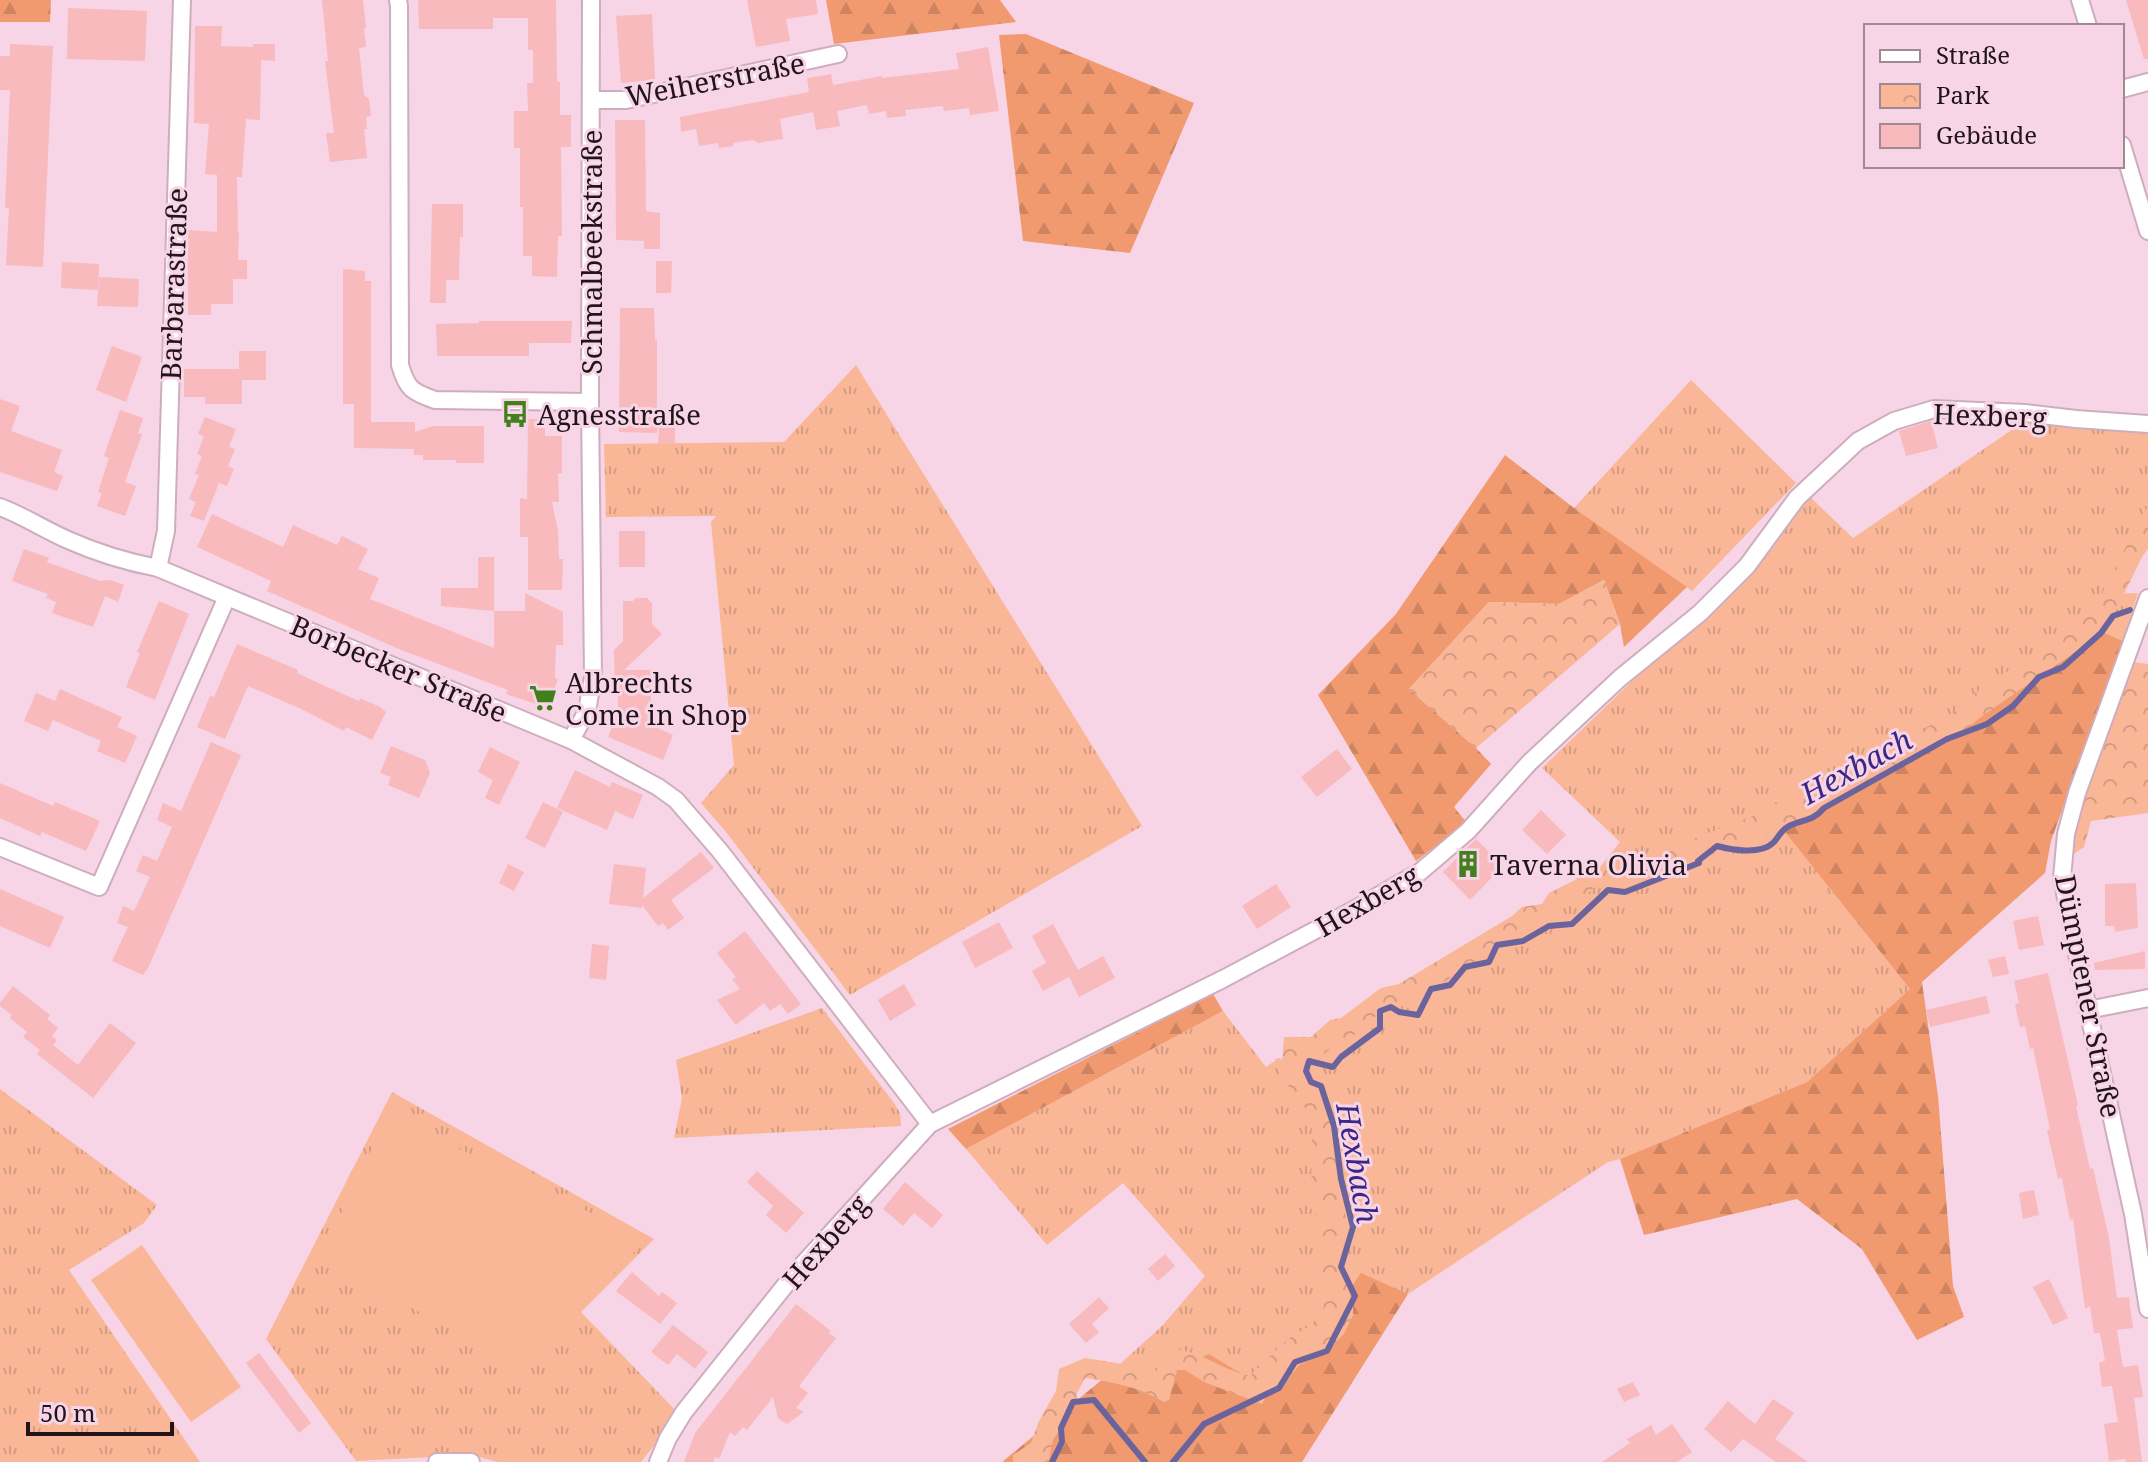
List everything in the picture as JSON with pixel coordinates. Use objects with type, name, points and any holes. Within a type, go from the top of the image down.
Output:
[{"type":"street","name":"Barbarastraße","points":[[158,568],[166,531],[182,0]]},
{"type":"street","points":[[398,0],[400,365],[406,384],[417,394],[435,400],[590,402]]},
{"type":"street","name":"Schmalbeekstraße","points":[[571,740],[587,711],[593,677],[591,0]]},
{"type":"street","points":[[2080,0],[2087,24]]},
{"type":"street","name":"Weiherstraße","points":[[591,100],[626,100],[838,54]]},
{"type":"street","points":[[2124,88],[2148,82]]},
{"type":"street","points":[[2124,152],[2148,231]]},
{"type":"street","name":"Hexberg","points":[[658,1462],[684,1412],[795,1273],[930,1124],[1223,979],[1420,872],[1468,831],[1529,763],[1620,678],[1700,613],[1747,566],[1797,498],[1858,441],[1894,421],[1934,409],[2148,424]]},
{"type":"street","name":"Borbecker Straße","points":[[0,507],[22,515],[67,540],[121,560],[158,568],[571,740],[658,787],[676,800],[720,851],[930,1124]]},
{"type":"street","points":[[0,847],[99,887],[227,597]]},
{"type":"street","name":"Dümptener Straße","points":[[2148,598],[2077,793],[2066,834],[2062,878],[2133,1214],[2148,1309]]},
{"type":"street","points":[[2088,1010],[2148,998]]},
{"type":"street","points":[[437,1462],[471,1462]]},
{"type":"green space","points":[[0,0],[51,0],[50,22],[0,22]]},
{"type":"green space","points":[[826,0],[1000,0],[1016,22],[834,44]]},
{"type":"green space","points":[[1026,34],[1194,103],[1130,253],[1023,241],[999,35]]},
{"type":"green space","points":[[856,365],[1142,826],[850,995],[701,803],[734,765],[711,522],[716,516],[606,517],[604,444],[784,442]]},
{"type":"green space","points":[[1691,380],[1796,483],[1692,591],[1574,508]]},
{"type":"green space","points":[[2022,423],[2148,431],[2148,527],[2114,594],[2138,593],[2123,641],[2103,634],[1910,989],[1807,1082],[1608,1162],[1408,1294],[1361,1274],[1336,1309],[1260,1385],[1160,1398],[1110,1373],[1162,1326],[1205,1276],[1123,1183],[1047,1245],[966,1149],[1223,1011],[1266,1067],[1279,1058],[1296,1069],[1299,1052],[1363,1020],[1590,880],[1620,842],[1542,768],[1653,661],[1710,616],[1773,548],[1808,495],[1853,538]]},
{"type":"green space","points":[[1505,455],[1687,587],[1624,647],[1620,624],[1604,580],[1559,604],[1489,602],[1409,689],[1491,764],[1454,807],[1467,823],[1416,861],[1318,695],[1396,614]]},
{"type":"green space","points":[[2148,505],[2148,549],[2106,631],[1963,732],[1838,802],[1775,831],[1621,888],[1593,888],[1582,900],[1563,907],[1553,923],[1531,929],[1404,1006],[1391,1008],[1369,1020],[1354,1035],[1320,1057],[1301,1057],[1301,1077],[1323,1094],[1335,1128],[1340,1167],[1337,1180],[1343,1201],[1337,1202],[1337,1208],[1345,1214],[1348,1228],[1348,1288],[1353,1304],[1353,1315],[1344,1334],[1322,1355],[1299,1365],[1282,1387],[1267,1394],[1262,1404],[1204,1382],[1185,1370],[1177,1370],[1169,1400],[1164,1402],[1126,1386],[1085,1378],[1076,1402],[1053,1440],[1049,1459],[1043,1462],[1013,1462],[1013,1455],[1031,1443],[1056,1391],[1059,1369],[1085,1358],[1129,1365],[1154,1377],[1168,1346],[1250,1376],[1287,1340],[1311,1325],[1324,1309],[1323,1242],[1320,1221],[1311,1208],[1312,1121],[1297,1093],[1281,1080],[1275,1058],[1282,1061],[1284,1037],[1311,1037],[1330,1020],[1341,1018],[1381,988],[1399,984],[1522,907],[1542,904],[1549,893],[1575,880],[1584,871],[1611,864],[1622,866],[1761,813],[1776,802],[1822,786],[1844,771],[1953,715],[1968,698],[2091,614]]},
{"type":"green space","points":[[1604,580],[1620,624],[1476,748],[1409,689],[1489,602],[1559,604]]},
{"type":"green space","points":[[2099,631],[2123,641],[2051,841],[2045,873],[1922,982],[1938,1096],[1953,1286],[1964,1317],[1917,1340],[1862,1249],[1797,1199],[1644,1235],[1620,1159],[1807,1082],[1910,989],[1782,828],[1871,768]]},
{"type":"green space","points":[[2127,661],[2148,664],[2148,813],[2091,821],[2084,847],[2069,857],[2080,802]]},
{"type":"green space","points":[[1213,994],[1223,1011],[966,1149],[948,1129]]},
{"type":"green space","points":[[822,1008],[894,1103],[900,1113],[901,1126],[674,1138],[682,1098],[676,1060]]},
{"type":"green space","points":[[0,1089],[157,1205],[144,1223],[69,1270],[200,1462],[0,1462]]},
{"type":"green space","points":[[392,1092],[654,1239],[581,1312],[679,1414],[641,1462],[498,1462],[472,1455],[356,1461],[266,1339]]},
{"type":"green space","points":[[388,1114],[646,1240],[522,1368],[320,1258]]},
{"type":"green space","points":[[142,1245],[241,1387],[191,1422],[91,1280]]},
{"type":"green space","points":[[1361,1273],[1408,1294],[1302,1462],[1002,1462],[1110,1373],[1160,1398],[1178,1368],[1209,1354],[1260,1385],[1336,1309]]},
{"type":"building","points":[[322,0],[363,0],[366,47],[359,48],[364,95],[369,99],[371,116],[366,117],[367,129],[364,129],[367,158],[330,162],[326,133],[334,133],[325,61],[328,61]]},
{"type":"building","points":[[418,0],[556,0],[560,115],[571,115],[571,147],[561,147],[562,236],[558,236],[557,277],[532,276],[532,256],[523,256],[520,148],[514,148],[514,111],[528,111],[527,83],[533,83],[533,50],[528,50],[528,18],[493,18],[493,29],[419,29]]},
{"type":"building","points":[[747,0],[816,0],[818,14],[786,19],[790,41],[756,47]]},
{"type":"building","points":[[2126,0],[2148,0],[2148,59],[2144,59]]},
{"type":"building","points":[[68,8],[147,11],[145,61],[67,59]]},
{"type":"building","points":[[652,14],[655,80],[621,83],[616,16]]},
{"type":"building","points":[[195,26],[222,26],[221,46],[275,44],[275,61],[261,60],[260,120],[246,119],[242,177],[237,177],[238,260],[247,260],[247,279],[233,279],[233,304],[211,304],[211,315],[188,315],[188,230],[217,232],[217,175],[205,174],[209,124],[194,123]]},
{"type":"building","points":[[10,44],[53,46],[43,267],[6,265],[10,90],[0,90],[0,56],[10,56]]},
{"type":"building","points":[[988,47],[999,111],[970,115],[969,108],[944,111],[943,106],[905,110],[906,116],[887,118],[886,111],[869,114],[867,105],[837,111],[840,126],[816,130],[813,112],[780,119],[783,139],[758,143],[753,140],[719,148],[718,143],[699,146],[696,129],[681,132],[680,117],[809,92],[807,78],[831,74],[833,85],[882,76],[959,69],[956,53]]},
{"type":"building","points":[[615,120],[645,120],[646,211],[660,213],[660,249],[644,249],[644,241],[616,240]]},
{"type":"building","points":[[432,204],[463,204],[459,280],[446,280],[446,303],[430,303]]},
{"type":"building","points":[[656,261],[672,261],[671,293],[656,293]]},
{"type":"building","points":[[62,262],[99,264],[98,290],[61,288]]},
{"type":"building","points":[[343,269],[365,271],[365,281],[371,281],[371,422],[415,422],[415,432],[433,426],[484,426],[484,463],[423,460],[423,455],[414,455],[414,449],[354,448],[354,404],[343,404]]},
{"type":"building","points":[[99,277],[139,279],[138,307],[97,306]]},
{"type":"building","points":[[620,308],[654,308],[657,433],[619,432]]},
{"type":"building","points":[[572,321],[571,343],[529,343],[529,356],[437,356],[436,324]]},
{"type":"building","points":[[112,346],[142,357],[126,402],[96,390]]},
{"type":"building","points":[[239,351],[266,351],[266,380],[242,380],[242,404],[205,404],[205,397],[184,397],[184,369],[239,369]]},
{"type":"building","points":[[0,399],[20,406],[11,431],[62,450],[54,472],[63,476],[57,491],[0,472]]},
{"type":"building","points":[[120,410],[143,418],[138,433],[142,434],[125,482],[136,486],[125,516],[97,506],[102,493],[98,492],[109,458],[104,456]]},
{"type":"building","points":[[205,417],[236,429],[229,447],[235,449],[228,466],[234,469],[227,486],[219,483],[204,521],[190,516],[196,502],[189,499],[199,475],[195,474],[202,456],[197,454],[204,436],[198,434]]},
{"type":"building","points":[[528,419],[545,419],[545,436],[562,436],[559,502],[552,502],[558,531],[559,559],[563,559],[562,590],[528,590],[528,537],[520,537],[520,498],[527,499]]},
{"type":"building","points":[[1931,421],[1938,448],[1906,456],[1899,431]]},
{"type":"building","points":[[659,422],[675,422],[675,444],[658,444]]},
{"type":"building","points":[[212,514],[283,547],[293,525],[337,545],[342,536],[368,549],[358,569],[379,578],[370,599],[494,648],[494,611],[525,611],[525,593],[563,612],[563,645],[556,645],[555,678],[558,679],[548,708],[506,694],[508,690],[401,650],[267,591],[271,581],[197,547]]},
{"type":"building","points":[[619,531],[645,531],[645,567],[619,567]]},
{"type":"building","points":[[24,549],[49,558],[47,562],[100,581],[111,580],[124,585],[118,602],[105,596],[93,627],[52,613],[56,602],[46,598],[48,594],[12,581]]},
{"type":"building","points":[[478,557],[494,557],[494,611],[441,606],[441,588],[478,588]]},
{"type":"building","points":[[647,598],[652,603],[652,624],[662,634],[624,670],[651,670],[651,725],[673,735],[663,760],[608,737],[618,713],[614,650],[623,641],[623,601]]},
{"type":"building","points":[[159,601],[189,614],[155,700],[126,687]]},
{"type":"building","points":[[237,644],[298,670],[297,673],[327,687],[380,707],[386,712],[372,740],[346,727],[344,731],[248,686],[225,739],[197,727]]},
{"type":"building","points":[[60,689],[122,717],[117,727],[137,736],[125,763],[97,751],[101,741],[53,720],[48,731],[24,721],[36,693],[55,701]]},
{"type":"building","points":[[211,742],[241,755],[143,975],[112,961],[128,927],[117,923],[123,906],[134,911],[150,877],[136,871],[143,855],[157,861],[172,827],[157,820],[163,803],[181,811]]},
{"type":"building","points":[[391,746],[425,760],[430,773],[419,798],[388,785],[391,777],[380,773]]},
{"type":"building","points":[[490,747],[520,762],[499,805],[485,798],[493,780],[478,772]]},
{"type":"building","points":[[1337,749],[1352,769],[1317,797],[1301,777]]},
{"type":"building","points":[[575,770],[610,787],[612,782],[643,795],[633,819],[615,811],[607,830],[557,808]]},
{"type":"building","points":[[0,783],[53,806],[55,802],[100,821],[86,851],[42,832],[40,836],[0,818]]},
{"type":"building","points":[[543,802],[563,812],[545,848],[525,838]]},
{"type":"building","points":[[1541,810],[1566,835],[1547,854],[1522,830]]},
{"type":"building","name":"Taverna Olivia","points":[[1476,839],[1503,866],[1470,900],[1443,872]]},
{"type":"building","points":[[701,852],[714,868],[671,900],[684,918],[668,930],[663,923],[658,926],[642,905],[642,908],[609,904],[614,864],[646,868],[643,898]]},
{"type":"building","points":[[508,864],[524,872],[514,891],[499,883]]},
{"type":"building","points":[[2136,883],[2138,928],[2115,932],[2114,926],[2105,926],[2105,884]]},
{"type":"building","points":[[1276,884],[1291,907],[1257,929],[1242,906]]},
{"type":"building","points":[[0,889],[64,917],[50,948],[0,926]]},
{"type":"building","points":[[2038,916],[2044,945],[2019,950],[2013,921]]},
{"type":"building","points":[[999,922],[1013,948],[975,968],[962,942]]},
{"type":"building","points":[[1053,924],[1078,970],[1103,956],[1115,978],[1079,997],[1069,977],[1043,991],[1032,971],[1046,963],[1032,936]]},
{"type":"building","points":[[745,931],[801,1004],[788,1014],[780,1004],[770,1011],[764,1003],[736,1025],[717,1000],[740,989],[732,979],[736,977],[717,953]]},
{"type":"building","points":[[592,944],[609,946],[606,980],[589,978]]},
{"type":"building","points":[[2145,951],[2145,969],[2095,970],[2094,963]]},
{"type":"building","points":[[2005,956],[2009,974],[1993,977],[1988,960]]},
{"type":"building","points":[[2048,973],[2090,1169],[2093,1168],[2109,1238],[2117,1298],[2129,1297],[2133,1328],[2117,1330],[2123,1367],[2138,1365],[2143,1397],[2134,1398],[2142,1462],[2126,1462],[2125,1459],[2109,1461],[2104,1424],[2118,1422],[2112,1386],[2102,1387],[2099,1363],[2105,1361],[2100,1333],[2094,1333],[2090,1306],[2085,1309],[2073,1219],[2070,1220],[2062,1178],[2058,1179],[2033,1048],[2030,1049],[2025,1026],[2020,1027],[2015,1004],[2019,1003],[2014,981]]},
{"type":"building","points":[[904,984],[916,1005],[890,1021],[878,1000]]},
{"type":"building","points":[[13,986],[50,1015],[47,1019],[58,1028],[52,1036],[57,1040],[53,1045],[78,1065],[110,1023],[136,1043],[93,1098],[37,1054],[40,1050],[23,1037],[27,1032],[0,1006]]},
{"type":"building","points":[[1986,996],[1990,1013],[1930,1027],[1926,1010]]},
{"type":"building","points":[[757,1171],[804,1213],[786,1233],[766,1215],[773,1206],[747,1182]]},
{"type":"building","points":[[905,1182],[943,1215],[932,1228],[914,1213],[903,1226],[883,1209]]},
{"type":"building","points":[[2034,1190],[2039,1215],[2023,1219],[2019,1193]]},
{"type":"building","points":[[1165,1254],[1175,1266],[1158,1281],[1148,1269]]},
{"type":"building","points":[[632,1272],[659,1296],[662,1292],[677,1303],[660,1324],[616,1291]]},
{"type":"building","points":[[2049,1279],[2068,1318],[2053,1325],[2033,1287]]},
{"type":"building","points":[[1099,1297],[1109,1308],[1092,1324],[1099,1332],[1086,1343],[1069,1324]]},
{"type":"building","points":[[796,1304],[836,1338],[799,1386],[808,1393],[796,1408],[804,1412],[787,1424],[778,1418],[773,1397],[747,1430],[743,1427],[735,1436],[730,1432],[719,1459],[715,1457],[713,1462],[684,1462],[695,1433]]},
{"type":"building","points":[[673,1325],[708,1352],[695,1369],[677,1354],[668,1365],[651,1352]]},
{"type":"building","points":[[259,1353],[311,1423],[299,1433],[246,1363]]},
{"type":"building","points":[[1633,1382],[1640,1395],[1624,1402],[1617,1389]]},
{"type":"building","points":[[1773,1399],[1794,1413],[1775,1439],[1808,1462],[1776,1462],[1743,1439],[1731,1452],[1704,1429],[1728,1401],[1755,1424]]},
{"type":"building","points":[[1672,1424],[1692,1452],[1677,1462],[1602,1462],[1630,1443],[1627,1439],[1651,1425],[1656,1435]]},
{"type":"waterway","name":"Hexbach","points":[[1173,1462],[1204,1424],[1279,1388],[1295,1362],[1327,1351],[1355,1296],[1341,1267],[1353,1227],[1341,1179],[1334,1126],[1321,1086],[1311,1082],[1306,1071],[1309,1061],[1333,1067],[1341,1057],[1380,1028],[1380,1011],[1391,1007],[1399,1012],[1418,1015],[1431,989],[1450,985],[1465,967],[1489,962],[1497,945],[1523,941],[1549,926],[1572,924],[1608,890],[1625,892],[1699,863],[1717,846],[1746,850],[1767,847],[1787,827],[1812,818],[1824,808],[1947,739],[1987,724],[2013,706],[2039,677],[2063,667],[2101,633],[2113,616],[2130,610]]},
{"type":"waterway","name":"Hexbach","points":[[1052,1462],[1062,1442],[1061,1428],[1073,1402],[1094,1400],[1145,1462]]},
{"type":"place","name":"Agnesstraße","points":[[515,414]]},
{"type":"place","name":"Albrechts Come in Shop","points":[[543,698]]},
{"type":"place","name":"Taverna Olivia","points":[[1468,864]]}]
